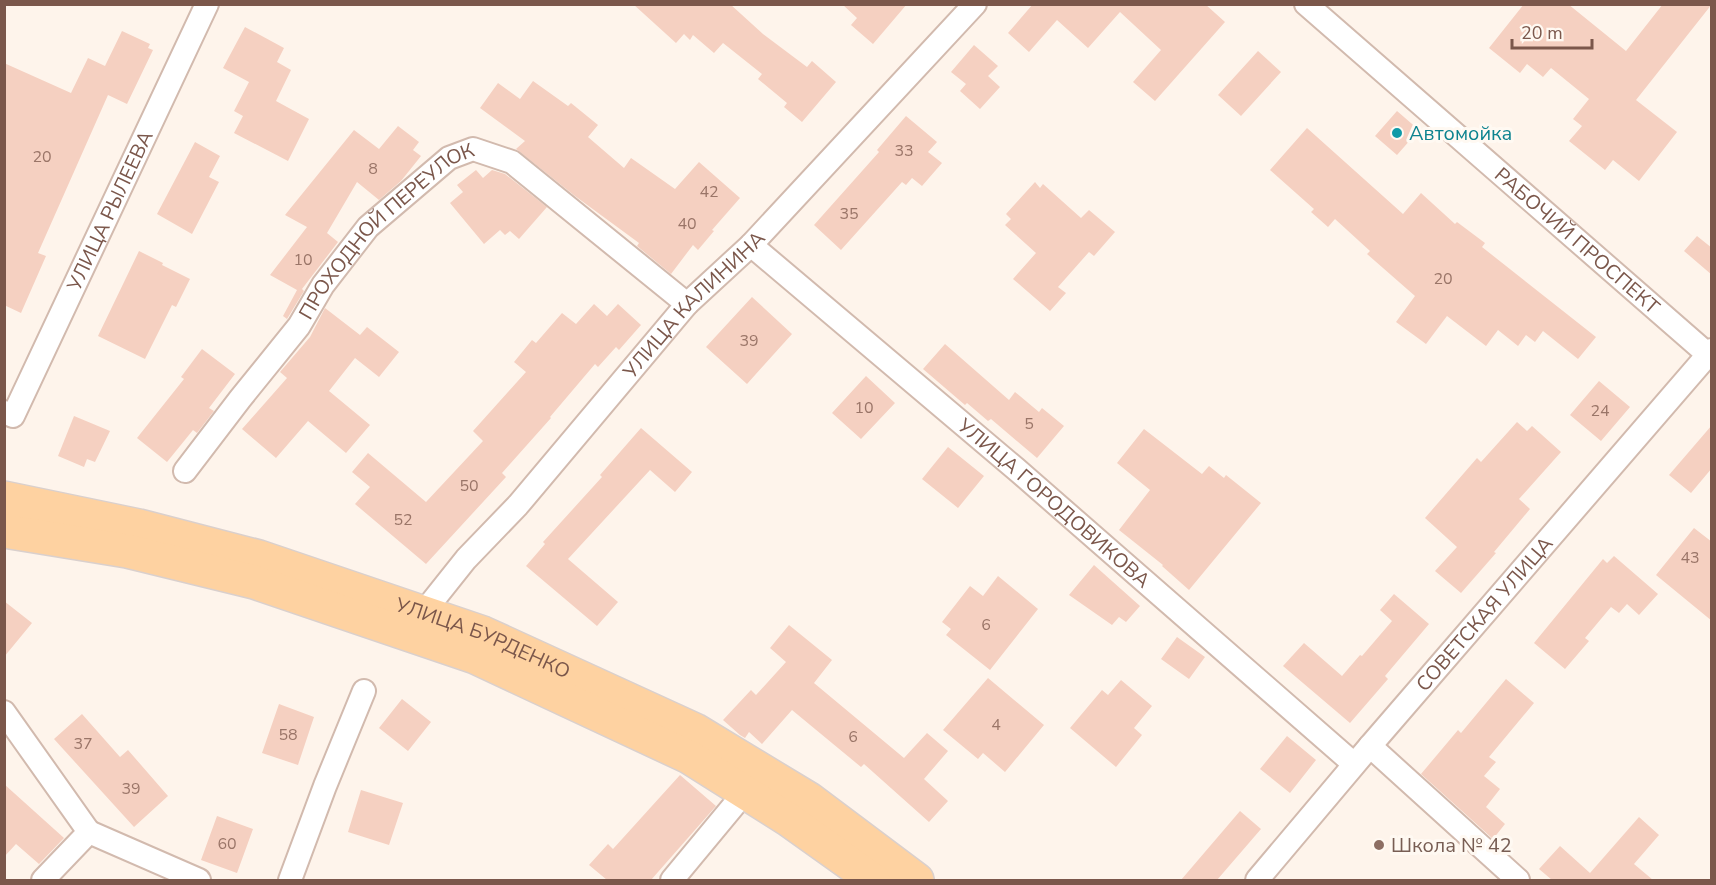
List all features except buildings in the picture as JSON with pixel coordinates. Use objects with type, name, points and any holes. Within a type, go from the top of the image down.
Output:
[{"type":"main road","name":"УЛИЦА БУРДЕНКО","points":[[4,498],[139,526],[259,557],[483,633],[695,730],[809,799],[917,880]]},
{"type":"main road","name":"УЛИЦА БУРДЕНКО","points":[[4,531],[127,551],[254,582],[475,657],[689,757],[789,820],[873,880]]},
{"type":"street","name":"УЛИЦА РЫЛЕЕВА","points":[[9,414],[207,4]]},
{"type":"street","name":"УЛИЦА КАЛИНИНА","points":[[423,613],[466,559],[518,505],[687,304],[751,245],[975,4]]},
{"type":"street","name":"РАБОЧИЙ ПРОСПЕКТ","points":[[1306,4],[1710,354]]},
{"type":"street","name":"ПРОХОДНОЙ ПЕРЕУЛОК","points":[[185,471],[299,326],[322,285],[368,227],[449,158],[473,149],[512,162],[687,304]]},
{"type":"street","name":"УЛИЦА ГОРОДОВИКОВА","points":[[751,245],[1016,469],[1354,764]]},
{"type":"street","name":"СОВЕТСКАЯ УЛИЦА","points":[[1257,880],[1354,764],[1710,354]]},
{"type":"street","points":[[290,880],[364,691]]},
{"type":"street","points":[[4,712],[89,832],[199,880]]},
{"type":"street","points":[[1370,746],[1518,880]]},
{"type":"street","points":[[672,880],[745,792]]},
{"type":"street","points":[[43,880],[89,832]]},
{"type":"place","name":"Автомойка","points":[[1397,133]]},
{"type":"place","name":"Школа № 42","points":[[1379,845]]}]
